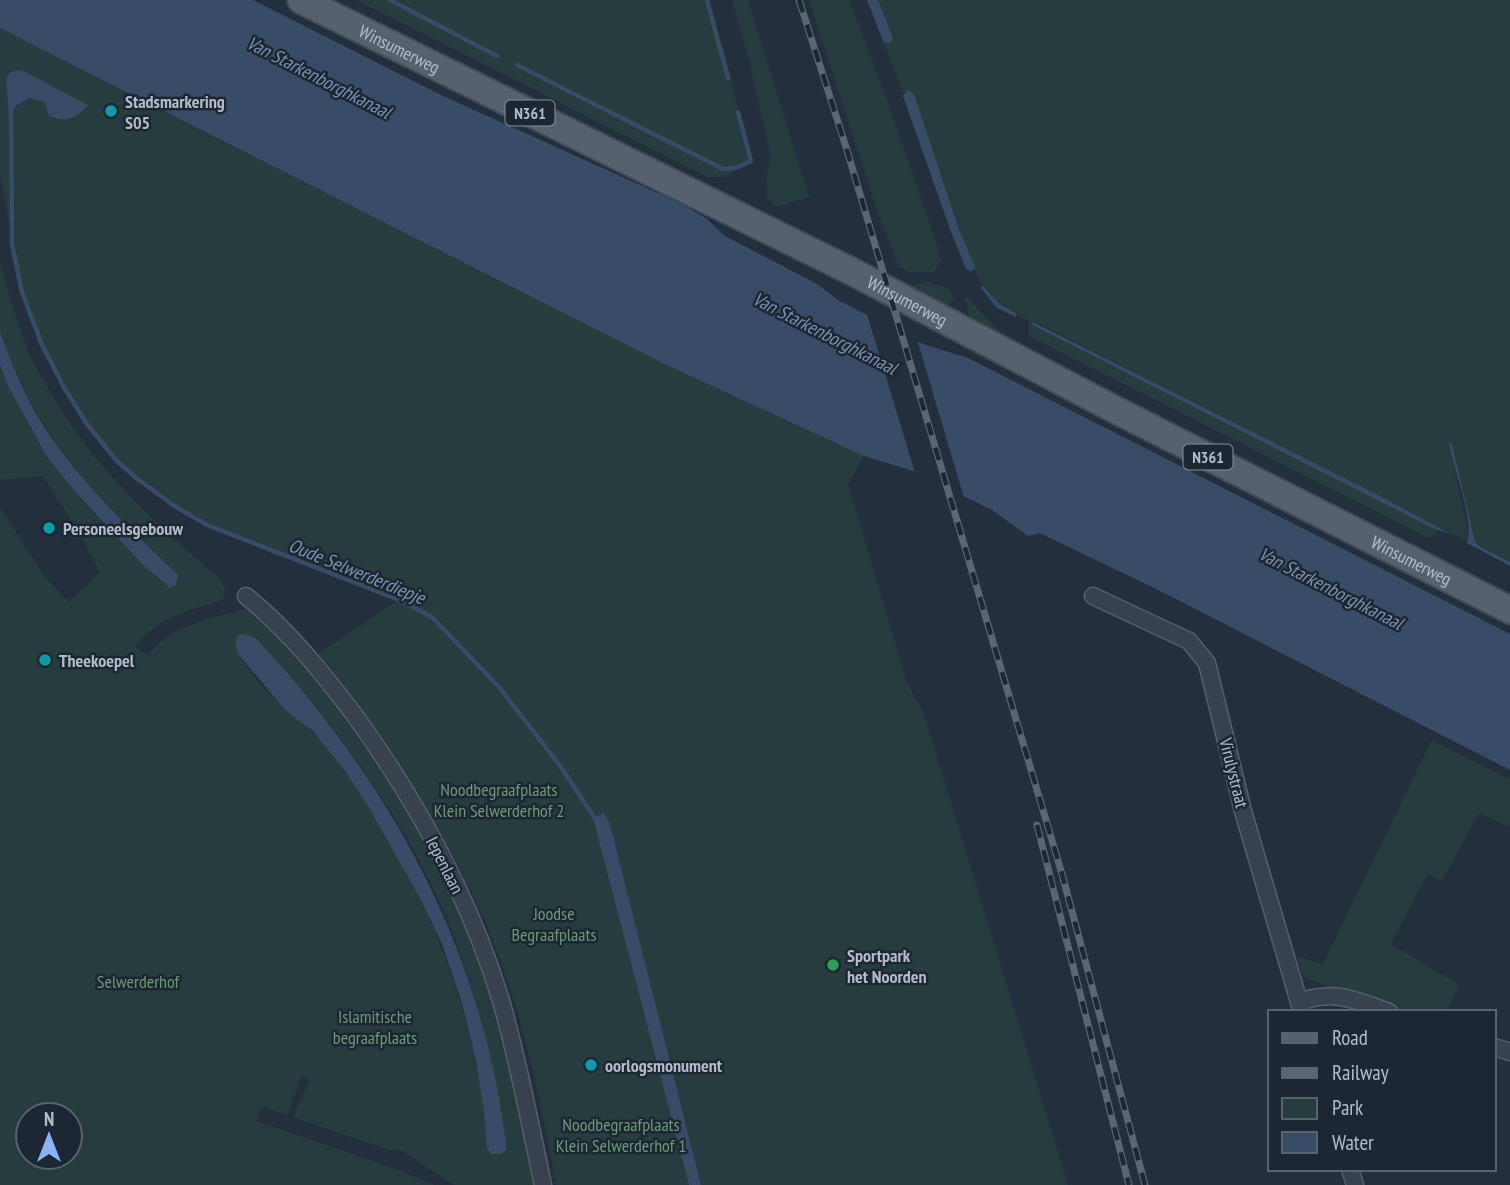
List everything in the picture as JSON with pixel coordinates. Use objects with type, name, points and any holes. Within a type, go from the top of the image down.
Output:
[{"type":"main road","name":"Winsumerweg","points":[[301,0],[851,271],[1134,419],[1510,610]]},
{"type":"street","name":"Iepenlaan","points":[[246,596],[274,618],[322,673],[368,734],[434,842],[457,887],[481,943],[501,1004],[522,1083],[542,1185]]},
{"type":"street","name":"Virulystraat","points":[[1093,596],[1189,641],[1207,663],[1243,811],[1300,1007]]},
{"type":"street","points":[[1300,1007],[1320,995],[1346,997],[1384,1010]]},
{"type":"green space","points":[[356,0],[709,0],[727,61],[750,162],[735,168],[726,177],[707,177]]},
{"type":"green space","points":[[732,0],[748,0],[809,197],[777,207],[768,199],[766,178],[771,157]]},
{"type":"green space","points":[[809,0],[849,0],[937,245],[941,261],[934,272],[909,272],[899,267],[877,210]]},
{"type":"green space","points":[[878,0],[1510,0],[1510,562],[1479,546],[1475,541],[1452,444],[1449,445],[1469,537],[1466,541],[1036,322],[1032,325],[1438,530],[1432,537],[1426,537],[1029,336],[1029,321],[997,300],[974,270],[884,43],[887,44],[893,38]]},
{"type":"green space","points":[[0,28],[660,362],[864,456],[848,484],[907,683],[923,711],[1068,1185],[701,1185],[610,824],[604,813],[594,822],[689,1185],[556,1185],[542,1111],[514,1001],[473,895],[445,840],[413,787],[357,702],[318,654],[398,600],[207,525],[135,477],[116,460],[87,424],[42,345],[22,292],[0,174]],"holes":[[[7,78],[80,115],[47,109],[45,102],[29,98],[9,114]]]},
{"type":"green space","points":[[0,262],[31,358],[66,418],[126,492],[220,579],[225,589],[223,600],[163,622],[143,637],[135,647],[148,655],[169,636],[194,623],[250,609],[290,648],[328,691],[396,786],[451,889],[493,994],[537,1185],[454,1185],[399,1149],[389,1150],[293,1117],[310,1080],[302,1076],[287,1115],[262,1106],[257,1121],[435,1185],[0,1185],[0,507],[45,577],[69,602],[100,573],[78,531],[43,476],[0,478],[0,365],[9,388],[47,457],[73,488],[158,579],[170,588],[176,585],[177,575],[86,481],[47,429],[6,351],[0,331]],"holes":[[[244,634],[256,638],[316,707],[372,782],[397,821],[440,902],[472,990],[504,1130],[487,1148],[471,1041],[456,988],[415,888],[389,839],[328,749],[251,674],[235,643]]]},
{"type":"green space","points":[[929,282],[949,289],[954,300],[944,309],[902,287]]},
{"type":"green space","points":[[965,296],[1015,347],[970,323]]},
{"type":"green space","points":[[1432,740],[1510,779],[1510,827],[1479,813],[1442,881],[1427,874],[1391,944],[1459,985],[1447,1010],[1396,1010],[1305,978],[1297,956],[1323,964]]},
{"type":"water","name":"Van Starkenborghkanaal","points":[[0,0],[253,0],[441,95],[682,204],[707,219],[725,236],[817,284],[838,300],[923,344],[968,358],[1510,634],[1510,770],[1162,592],[1040,533],[1028,536],[992,510],[913,471],[864,456],[660,362],[0,28]]},
{"type":"water","points":[[867,0],[878,0],[893,38],[890,43],[884,43]]},
{"type":"water","points":[[20,70],[88,105],[75,116],[61,119],[49,116],[45,102],[29,98],[17,105],[9,115],[6,78],[11,72]]},
{"type":"water","points":[[907,90],[914,94],[959,230],[975,266],[974,270],[966,269],[950,229],[903,96]]},
{"type":"water","points":[[982,285],[1000,304],[1017,314],[1016,317],[997,308],[981,288]]},
{"type":"water","points":[[1033,322],[1451,534],[1432,528],[1032,325]]},
{"type":"water","points":[[0,332],[20,382],[59,449],[125,523],[178,575],[176,585],[170,588],[143,565],[47,457],[9,388],[0,365]]},
{"type":"water","points":[[1449,443],[1452,444],[1475,541],[1479,546],[1510,562],[1510,566],[1467,543],[1469,533],[1466,508]]},
{"type":"water","points":[[238,635],[256,638],[304,693],[348,750],[387,809],[422,871],[451,935],[475,1001],[494,1071],[506,1143],[506,1150],[501,1154],[491,1154],[487,1148],[476,1061],[462,1003],[442,944],[420,898],[345,771],[313,731],[286,711],[239,655],[235,643]]},
{"type":"water","points":[[604,813],[610,824],[701,1185],[689,1185],[594,822],[595,817]]},
{"type":"pier","points":[[866,311],[916,336],[965,501],[916,476]]},
{"type":"waterway","points":[[390,0],[497,56]]},
{"type":"waterway","points":[[707,0],[728,78]]},
{"type":"waterway","points":[[517,65],[723,169],[736,168],[751,161],[738,112]]},
{"type":"waterway","name":"Oude Selwerderdiepje","points":[[11,112],[12,244],[22,292],[42,345],[65,389],[87,424],[116,460],[173,505],[207,525],[399,600],[432,617],[499,687],[561,767],[598,823]]},
{"type":"railway","points":[[799,0],[846,147],[1062,874],[1145,1185]]},
{"type":"railway","points":[[1037,825],[1129,1185]]},
{"type":"place","name":"Stadsmarkering S05","points":[[111,111]]},
{"type":"place","name":"Personeelsgebouw","points":[[49,528]]},
{"type":"place","name":"Theekoepel","points":[[45,660]]},
{"type":"place","name":"Sportpark het Noorden","points":[[833,965]]},
{"type":"place","name":"oorlogsmonument","points":[[591,1065]]},
{"type":"park label","name":"Noodbegraafplaats Klein Selwerderhof 2","points":[[499,799]]},
{"type":"park label","name":"Joodse Begraafplaats","points":[[554,923]]},
{"type":"park label","name":"Selwerderhof","points":[[138,981]]},
{"type":"park label","name":"Islamitische begraafplaats","points":[[375,1026]]},
{"type":"park label","name":"Noodbegraafplaats Klein Selwerderhof 1","points":[[621,1134]]}]
